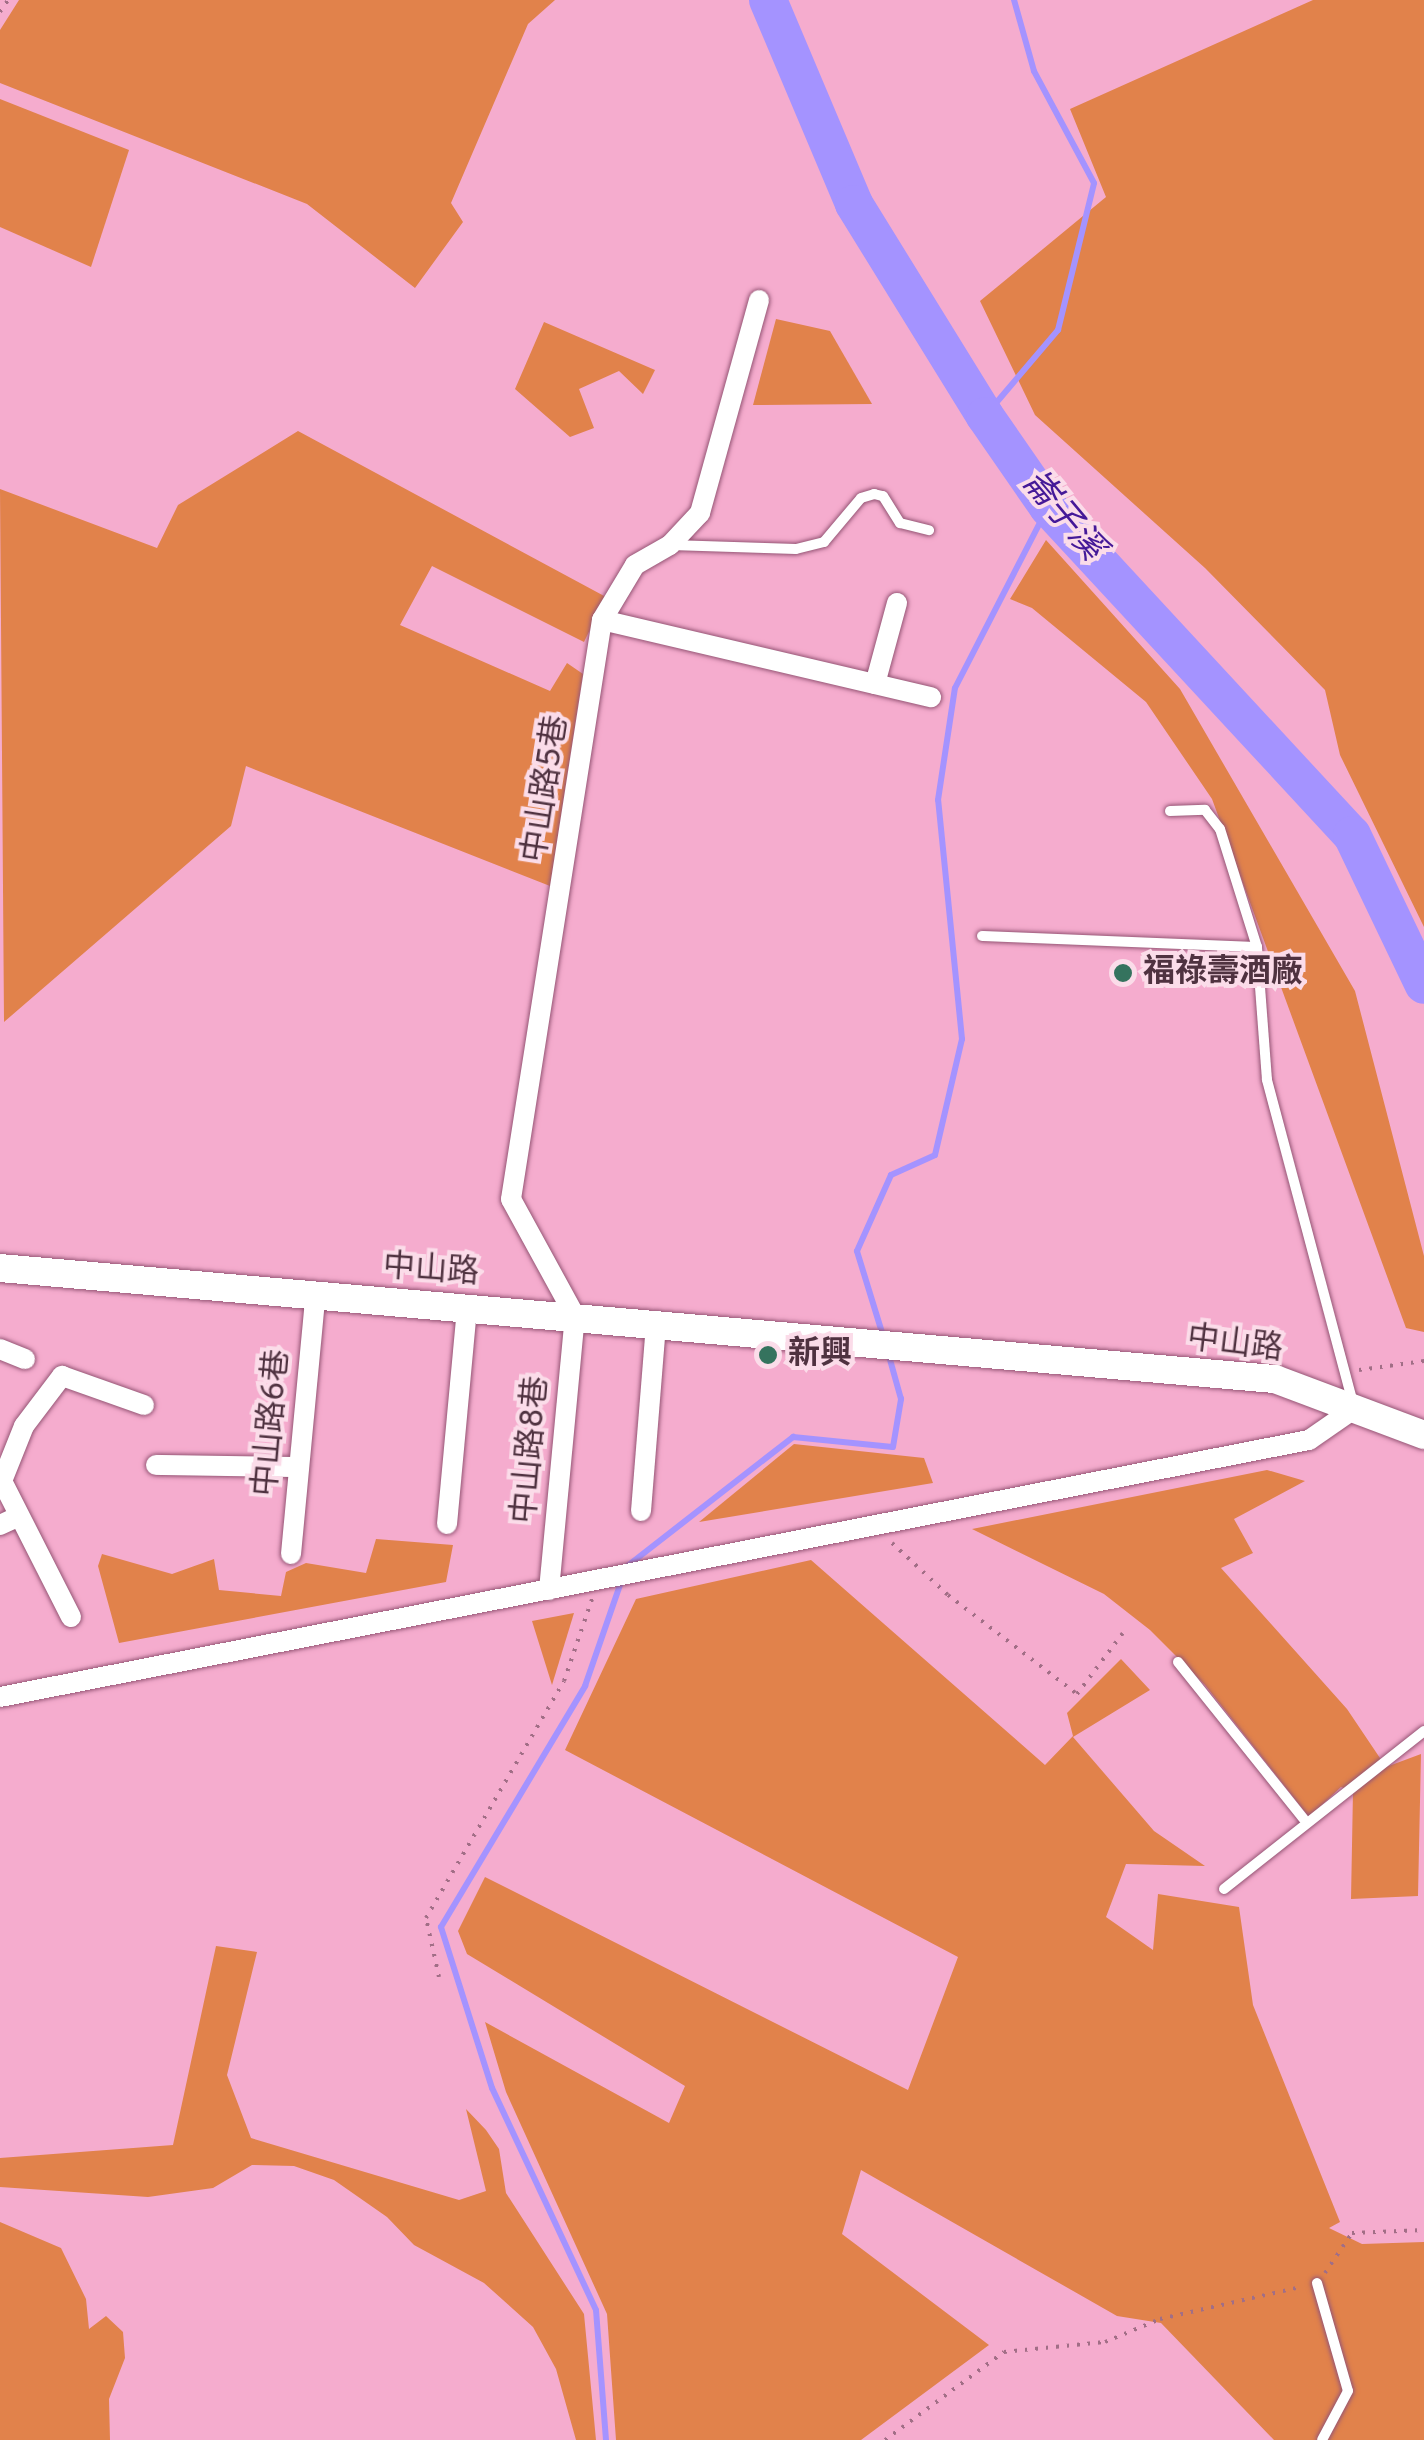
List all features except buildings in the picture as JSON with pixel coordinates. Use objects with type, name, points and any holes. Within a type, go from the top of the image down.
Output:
[{"type":"main road","name":"中山路","points":[[0,1268],[1275,1379],[1424,1435]]},
{"type":"street","name":"中山路5巷","points":[[574,1316],[512,1200],[602,620],[635,565],[670,545],[700,513],[758,300]]},
{"type":"street","points":[[875,684],[897,603]]},
{"type":"street","points":[[602,620],[931,697]]},
{"type":"street","name":"中山路6巷","points":[[291,1554],[315,1298]]},
{"type":"street","points":[[447,1524],[467,1308]]},
{"type":"street","name":"中山路8巷","points":[[549,1590],[574,1316]]},
{"type":"street","points":[[641,1511],[656,1323]]},
{"type":"street","points":[[0,1349],[25,1359]]},
{"type":"street","points":[[71,1617],[10,1520],[1,1479],[24,1426],[62,1376],[144,1405]]},
{"type":"street","points":[[0,1697],[1309,1440],[1354,1410]]},
{"type":"street","points":[[156,1465],[298,1467]]},
{"type":"lane","points":[[670,545],[796,549],[824,542],[860,498],[874,494],[883,496],[900,523],[929,530]]},
{"type":"lane","points":[[1170,811],[1205,810],[1220,829],[1257,948],[1267,1080],[1354,1410]]},
{"type":"lane","points":[[982,936],[1257,948]]},
{"type":"lane","points":[[1178,1662],[1304,1819]]},
{"type":"lane","points":[[1224,1889],[1304,1819],[1424,1731]]},
{"type":"lane","points":[[1317,2284],[1348,2392],[1322,2440]]},
{"type":"path","points":[[0,12],[8,0]]},
{"type":"path","points":[[1344,1372],[1424,1361]]},
{"type":"path","points":[[874,1526],[948,1595],[1077,1694],[1124,1633]]},
{"type":"path","points":[[439,1978],[426,1918],[564,1681],[598,1580]]},
{"type":"path","points":[[885,2440],[1004,2352],[1106,2342],[1176,2315],[1317,2284],[1352,2234],[1424,2230]]},
{"type":"shaded area","points":[[19,0],[555,0],[528,24],[451,203],[463,222],[415,288],[307,204],[0,83],[0,30]]},
{"type":"shaded area","points":[[1313,0],[1424,0],[1424,927],[1340,755],[1325,690],[1205,568],[1035,415],[980,301],[1106,197],[1070,109]]},
{"type":"shaded area","points":[[0,99],[129,150],[91,267],[0,227]]},
{"type":"shaded area","points":[[776,319],[830,331],[872,404],[753,405]]},
{"type":"shaded area","points":[[544,322],[655,370],[643,394],[619,371],[579,389],[594,428],[570,437],[515,389]]},
{"type":"shaded area","points":[[298,431],[606,597],[584,642],[432,566],[400,625],[550,691],[567,663],[583,674],[550,886],[246,766],[231,826],[4,1022],[0,489],[157,548],[178,505]]},
{"type":"shaded area","points":[[1046,540],[1180,689],[1355,991],[1424,1256],[1424,1332],[1406,1328],[1212,799],[1146,702],[1032,608],[1010,599]]},
{"type":"shaded area","points":[[794,1444],[924,1458],[933,1483],[699,1522]]},
{"type":"shaded area","points":[[1267,1470],[1305,1481],[1234,1519],[1253,1553],[1221,1568],[1347,1709],[1386,1767],[1421,1754],[1418,1896],[1351,1899],[1353,1791],[1341,1787],[1309,1817],[1205,1685],[1150,1630],[1104,1594],[972,1529]]},
{"type":"shaded area","points":[[376,1539],[453,1545],[446,1582],[119,1643],[98,1566],[102,1554],[172,1574],[214,1559],[219,1590],[281,1596],[286,1572],[306,1563],[366,1573]]},
{"type":"shaded area","points":[[811,1560],[1045,1765],[1073,1736],[1067,1713],[1121,1659],[1150,1690],[1073,1737],[1154,1831],[1205,1866],[1126,1864],[1106,1917],[1153,1950],[1158,1894],[1239,1907],[1253,2005],[1340,2222],[1329,2228],[1362,2244],[1424,2242],[1424,2440],[1274,2440],[1161,2323],[1117,2316],[861,2170],[842,2234],[989,2345],[861,2440],[616,2440],[607,2314],[506,2092],[485,2022],[669,2123],[685,2086],[467,1954],[458,1931],[485,1877],[908,2090],[958,1957],[565,1750],[636,1599]]},
{"type":"shaded area","points":[[574,1613],[552,1685],[532,1621]]},
{"type":"shaded area","points":[[216,1946],[257,1952],[227,2075],[251,2138],[459,2200],[486,2191],[466,2109],[486,2130],[499,2149],[506,2193],[584,2314],[596,2440],[576,2440],[556,2369],[533,2327],[484,2283],[414,2245],[387,2217],[334,2180],[294,2166],[252,2165],[213,2188],[148,2197],[0,2187],[0,2158],[173,2145]]},
{"type":"shaded area","points":[[0,2222],[61,2248],[86,2299],[89,2329],[106,2316],[123,2332],[125,2358],[109,2399],[110,2440],[0,2440]]},
{"type":"waterway","name":"崙子溪","points":[[768,0],[854,204],[985,416],[1048,507],[1352,835],[1424,985]]},
{"type":"waterway","points":[[985,416],[1058,330],[1094,183],[1034,71],[1014,0]]},
{"type":"waterway","points":[[884,1339],[857,1251],[891,1175],[935,1155],[962,1039],[938,800],[955,688],[1048,507]]},
{"type":"waterway","points":[[626,1567],[793,1437],[893,1447],[901,1399],[889,1356]]},
{"type":"waterway","points":[[606,2440],[596,2310],[492,2088],[441,1927],[585,1686],[622,1579]]},
{"type":"place","name":"福祿壽酒廠","points":[[1123,973]]},
{"type":"place","name":"新興","points":[[768,1355]]}]
